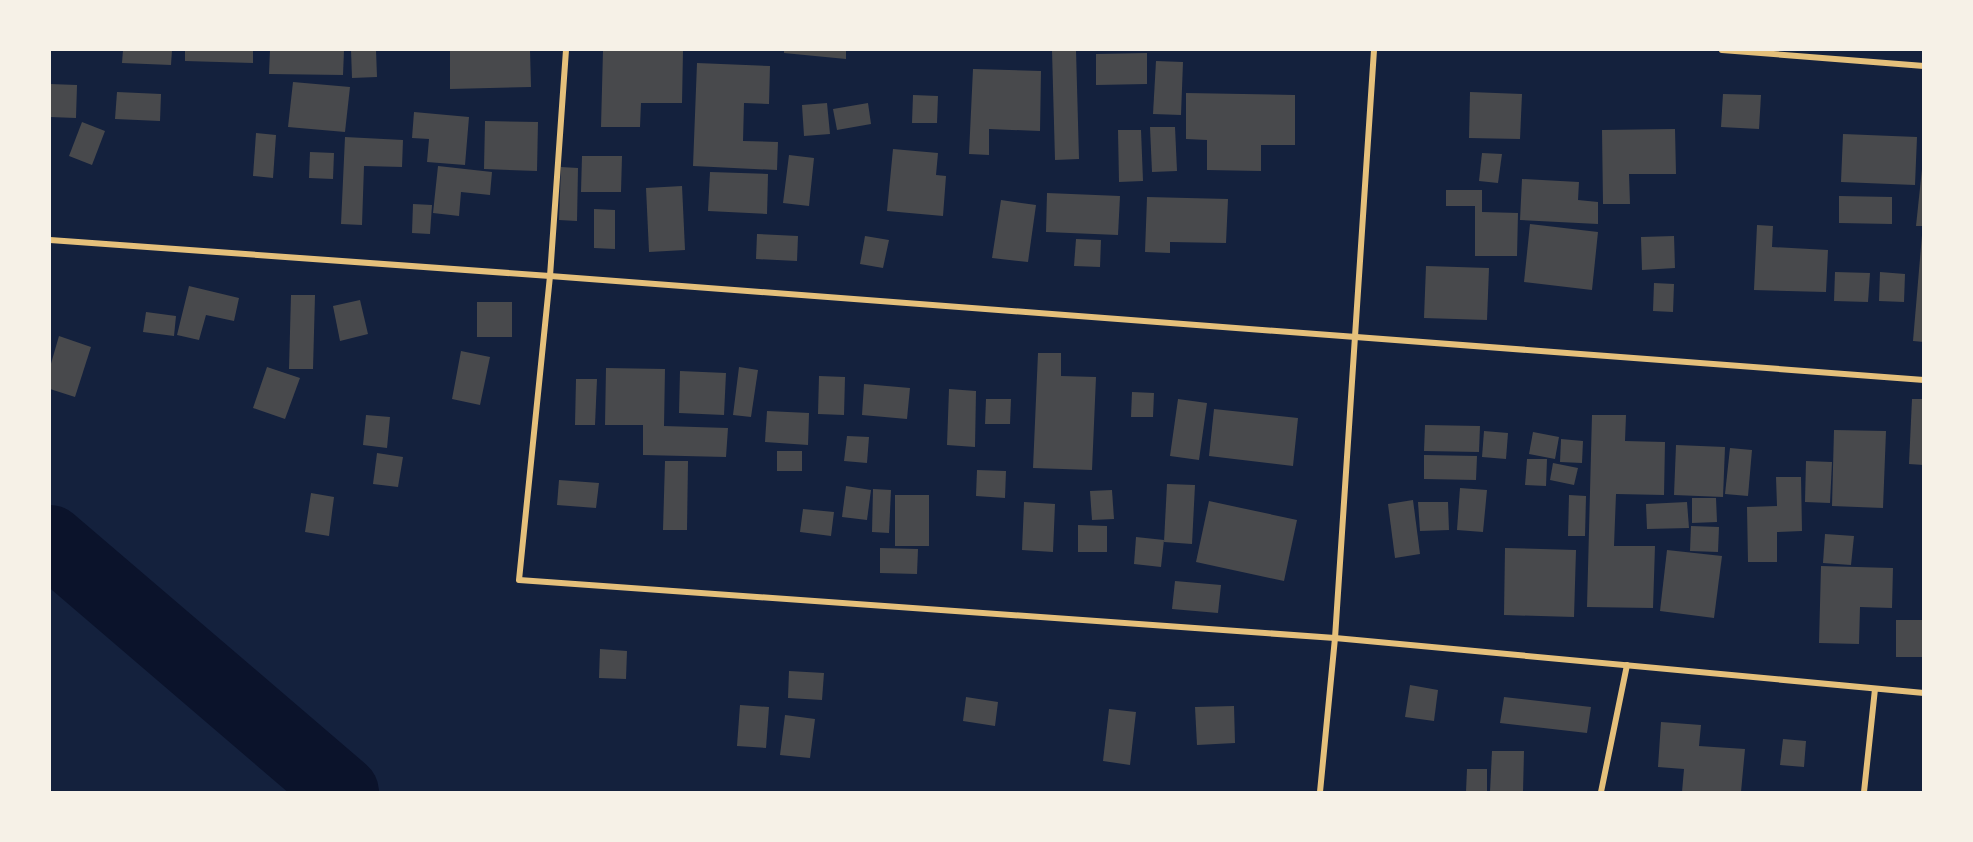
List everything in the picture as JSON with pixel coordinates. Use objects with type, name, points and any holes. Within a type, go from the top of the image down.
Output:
[{"type":"street","points":[[566,50],[550,276],[519,580],[1335,638],[1923,693]]},
{"type":"street","points":[[1320,792],[1335,638],[1374,50]]},
{"type":"street","points":[[1722,50],[1923,66]]},
{"type":"street","points":[[50,240],[1923,380]]},
{"type":"street","points":[[1601,792],[1627,665]]},
{"type":"street","points":[[1864,792],[1875,689]]},
{"type":"building","points":[[123,50],[172,50],[171,65],[122,63]]},
{"type":"building","points":[[185,50],[253,50],[253,63],[185,61]]},
{"type":"building","points":[[270,50],[344,50],[343,75],[269,74]]},
{"type":"building","points":[[351,50],[376,50],[377,77],[352,78]]},
{"type":"building","points":[[450,50],[530,50],[531,87],[450,89]]},
{"type":"building","points":[[603,50],[683,51],[682,103],[641,103],[640,127],[601,127]]},
{"type":"building","points":[[784,50],[846,50],[846,59],[784,53]]},
{"type":"building","points":[[1052,50],[1076,50],[1079,159],[1055,160]]},
{"type":"building","points":[[1147,53],[1147,84],[1096,85],[1096,54]]},
{"type":"building","points":[[1156,61],[1183,62],[1181,115],[1153,114]]},
{"type":"building","points":[[697,63],[770,66],[769,104],[744,103],[743,141],[778,142],[777,170],[693,166]]},
{"type":"building","points":[[973,69],[1041,71],[1040,131],[989,129],[989,155],[969,154]]},
{"type":"building","points":[[293,82],[350,87],[345,132],[288,127]]},
{"type":"building","points":[[50,84],[77,85],[76,118],[50,117]]},
{"type":"building","points":[[117,92],[161,94],[160,121],[115,119]]},
{"type":"building","points":[[1470,92],[1522,94],[1520,139],[1469,138]]},
{"type":"building","points":[[1186,93],[1295,95],[1295,145],[1261,145],[1261,171],[1207,170],[1207,140],[1186,139]]},
{"type":"building","points":[[1723,94],[1761,95],[1759,129],[1721,127]]},
{"type":"building","points":[[913,95],[938,96],[937,123],[912,123]]},
{"type":"building","points":[[827,103],[830,134],[804,136],[802,105]]},
{"type":"building","points":[[868,103],[871,124],[837,130],[833,109]]},
{"type":"building","points":[[414,112],[469,117],[465,165],[427,162],[429,139],[412,138]]},
{"type":"building","points":[[485,121],[538,122],[537,171],[484,169]]},
{"type":"building","points":[[82,122],[105,131],[92,165],[69,156]]},
{"type":"building","points":[[1150,127],[1175,127],[1177,171],[1152,172]]},
{"type":"building","points":[[1675,129],[1676,174],[1629,174],[1630,204],[1603,204],[1602,130]]},
{"type":"building","points":[[1118,130],[1141,130],[1143,181],[1119,182]]},
{"type":"building","points":[[256,133],[276,135],[273,178],[253,176]]},
{"type":"building","points":[[1843,134],[1917,137],[1915,185],[1841,182]]},
{"type":"building","points":[[345,137],[403,140],[402,167],[364,166],[362,225],[341,224]]},
{"type":"building","points":[[893,149],[938,153],[936,175],[946,176],[943,216],[887,211]]},
{"type":"building","points":[[310,152],[334,153],[333,179],[309,178]]},
{"type":"building","points":[[1482,153],[1502,154],[1498,183],[1479,181]]},
{"type":"building","points":[[789,155],[814,158],[809,206],[783,203]]},
{"type":"building","points":[[582,156],[622,156],[621,192],[581,192]]},
{"type":"building","points":[[438,166],[492,172],[490,195],[461,192],[459,216],[433,213]]},
{"type":"building","points":[[561,167],[578,168],[577,221],[559,220]]},
{"type":"building","points":[[1922,169],[1924,169],[1924,226],[1916,226]]},
{"type":"building","points":[[710,172],[768,174],[767,214],[708,211]]},
{"type":"building","points":[[1522,179],[1579,182],[1578,200],[1598,202],[1598,224],[1520,220]]},
{"type":"building","points":[[682,186],[685,250],[649,252],[646,188]]},
{"type":"building","points":[[1446,190],[1482,190],[1482,212],[1518,213],[1517,256],[1475,256],[1475,206],[1446,206]]},
{"type":"building","points":[[1047,193],[1120,196],[1118,235],[1046,232]]},
{"type":"building","points":[[1839,196],[1892,197],[1892,224],[1839,223]]},
{"type":"building","points":[[1147,197],[1228,199],[1226,243],[1170,242],[1170,253],[1145,252]]},
{"type":"building","points":[[1001,200],[1036,205],[1028,262],[992,258]]},
{"type":"building","points":[[413,204],[432,205],[430,234],[412,233]]},
{"type":"building","points":[[594,209],[615,210],[615,249],[594,248]]},
{"type":"building","points":[[1530,224],[1598,232],[1592,290],[1524,282]]},
{"type":"building","points":[[1757,225],[1773,226],[1772,247],[1828,250],[1826,292],[1754,290]]},
{"type":"building","points":[[757,234],[798,236],[797,261],[756,259]]},
{"type":"building","points":[[1922,235],[1924,235],[1924,342],[1913,341]]},
{"type":"building","points":[[865,236],[889,240],[883,268],[860,264]]},
{"type":"building","points":[[1674,236],[1675,268],[1642,270],[1641,237]]},
{"type":"building","points":[[1076,239],[1101,240],[1100,267],[1074,266]]},
{"type":"building","points":[[1426,266],[1489,268],[1487,320],[1424,318]]},
{"type":"building","points":[[1835,272],[1870,273],[1868,302],[1834,301]]},
{"type":"building","points":[[1880,272],[1905,274],[1904,302],[1879,301]]},
{"type":"building","points":[[1654,283],[1674,284],[1673,312],[1653,311]]},
{"type":"building","points":[[189,286],[239,298],[234,321],[206,315],[199,340],[177,335]]},
{"type":"building","points":[[291,295],[315,295],[313,369],[289,369]]},
{"type":"building","points":[[360,300],[368,334],[340,341],[333,306]]},
{"type":"building","points":[[477,302],[512,302],[512,337],[477,337]]},
{"type":"building","points":[[146,312],[176,316],[174,336],[143,332]]},
{"type":"building","points":[[59,336],[91,347],[75,397],[50,389],[50,367]]},
{"type":"building","points":[[461,351],[490,357],[480,405],[452,399]]},
{"type":"building","points":[[1038,353],[1061,353],[1061,376],[1096,377],[1092,470],[1033,468]]},
{"type":"building","points":[[267,367],[300,378],[285,419],[253,408]]},
{"type":"building","points":[[739,367],[758,370],[751,417],[733,415]]},
{"type":"building","points":[[606,368],[665,369],[664,426],[728,428],[726,457],[643,455],[643,425],[605,425]]},
{"type":"building","points":[[680,371],[726,373],[724,415],[679,413]]},
{"type":"building","points":[[819,376],[845,377],[844,415],[818,414]]},
{"type":"building","points":[[576,379],[597,379],[595,425],[575,425]]},
{"type":"building","points":[[864,384],[910,388],[907,419],[862,415]]},
{"type":"building","points":[[949,389],[976,391],[975,447],[947,445]]},
{"type":"building","points":[[1132,392],[1154,393],[1153,417],[1131,417]]},
{"type":"building","points":[[986,399],[1011,399],[1010,424],[985,424]]},
{"type":"building","points":[[1178,399],[1207,403],[1199,460],[1170,456]]},
{"type":"building","points":[[1912,399],[1924,399],[1924,465],[1909,464]]},
{"type":"building","points":[[1214,409],[1298,418],[1293,466],[1209,456]]},
{"type":"building","points":[[767,411],[809,413],[808,445],[765,442]]},
{"type":"building","points":[[366,415],[390,417],[387,448],[363,445]]},
{"type":"building","points":[[1592,415],[1626,415],[1625,441],[1665,442],[1664,495],[1616,494],[1614,546],[1655,546],[1653,608],[1587,607]]},
{"type":"building","points":[[1425,425],[1480,426],[1479,452],[1424,451]]},
{"type":"building","points":[[1834,430],[1886,431],[1883,508],[1832,506]]},
{"type":"building","points":[[1484,431],[1508,433],[1506,459],[1482,457]]},
{"type":"building","points":[[1533,432],[1559,437],[1555,459],[1529,454]]},
{"type":"building","points":[[847,436],[869,437],[867,463],[844,461]]},
{"type":"building","points":[[1561,439],[1583,441],[1582,463],[1560,462]]},
{"type":"building","points":[[1676,445],[1725,447],[1723,497],[1674,495]]},
{"type":"building","points":[[1730,448],[1752,450],[1748,496],[1725,494]]},
{"type":"building","points":[[777,451],[802,451],[802,471],[777,471]]},
{"type":"building","points":[[377,453],[403,457],[398,487],[373,484]]},
{"type":"building","points":[[1424,455],[1477,456],[1476,480],[1424,479]]},
{"type":"building","points":[[1527,459],[1547,459],[1546,486],[1525,485]]},
{"type":"building","points":[[665,461],[688,461],[687,530],[663,530]]},
{"type":"building","points":[[1806,461],[1832,462],[1830,503],[1805,502]]},
{"type":"building","points":[[1553,463],[1578,468],[1574,485],[1550,480]]},
{"type":"building","points":[[977,470],[1006,471],[1005,498],[976,496]]},
{"type":"building","points":[[1776,477],[1801,477],[1802,531],[1777,532],[1777,562],[1748,562],[1747,507],[1777,506]]},
{"type":"building","points":[[559,480],[599,483],[596,508],[557,505]]},
{"type":"building","points":[[1167,484],[1195,485],[1192,544],[1164,542]]},
{"type":"building","points":[[846,486],[871,490],[867,520],[842,517]]},
{"type":"building","points":[[1460,488],[1487,490],[1483,532],[1457,530]]},
{"type":"building","points":[[873,489],[891,490],[889,533],[872,532]]},
{"type":"building","points":[[1112,490],[1114,519],[1092,520],[1090,491]]},
{"type":"building","points":[[311,493],[334,497],[329,536],[305,532]]},
{"type":"building","points":[[895,495],[929,495],[929,546],[895,546]]},
{"type":"building","points":[[1569,495],[1586,496],[1585,536],[1568,536]]},
{"type":"building","points":[[1692,498],[1716,498],[1717,522],[1692,523]]},
{"type":"building","points":[[1413,500],[1420,554],[1395,558],[1388,504]]},
{"type":"building","points":[[1209,501],[1297,520],[1284,581],[1196,562]]},
{"type":"building","points":[[1024,502],[1055,504],[1053,552],[1022,550]]},
{"type":"building","points":[[1418,502],[1448,502],[1449,530],[1420,531]]},
{"type":"building","points":[[1687,502],[1689,528],[1647,529],[1646,504]]},
{"type":"building","points":[[803,509],[834,512],[831,536],[800,532]]},
{"type":"building","points":[[1078,525],[1107,526],[1107,552],[1078,552]]},
{"type":"building","points":[[1691,526],[1719,527],[1718,552],[1690,551]]},
{"type":"building","points":[[1825,534],[1854,536],[1851,565],[1823,563]]},
{"type":"building","points":[[1136,537],[1164,540],[1161,567],[1134,564]]},
{"type":"building","points":[[880,548],[918,549],[917,574],[880,573]]},
{"type":"building","points":[[1505,548],[1576,550],[1574,617],[1504,615]]},
{"type":"building","points":[[1667,550],[1722,556],[1714,618],[1660,611]]},
{"type":"building","points":[[1821,566],[1893,568],[1892,608],[1860,607],[1859,644],[1819,643]]},
{"type":"building","points":[[1175,581],[1221,585],[1218,613],[1172,609]]},
{"type":"building","points":[[1896,620],[1922,620],[1923,657],[1896,657]]},
{"type":"building","points":[[600,649],[627,651],[626,679],[599,678]]},
{"type":"building","points":[[789,671],[824,673],[822,700],[788,698]]},
{"type":"building","points":[[1410,685],[1438,690],[1434,721],[1405,717]]},
{"type":"building","points":[[966,697],[998,702],[995,726],[963,721]]},
{"type":"building","points":[[1504,697],[1591,707],[1587,733],[1500,723]]},
{"type":"building","points":[[740,705],[769,707],[766,748],[737,746]]},
{"type":"building","points":[[1234,706],[1235,743],[1197,745],[1195,707]]},
{"type":"building","points":[[1109,709],[1136,712],[1130,765],[1103,761]]},
{"type":"building","points":[[785,715],[815,719],[810,758],[780,755]]},
{"type":"building","points":[[1661,722],[1701,725],[1699,746],[1745,749],[1741,792],[1682,792],[1684,769],[1658,767]]},
{"type":"building","points":[[1783,739],[1806,741],[1804,767],[1780,765]]},
{"type":"building","points":[[1492,751],[1524,751],[1523,792],[1490,792]]},
{"type":"building","points":[[1467,769],[1487,769],[1487,792],[1466,792]]},
{"type":"waterway","points":[[50,541],[343,792]]}]
